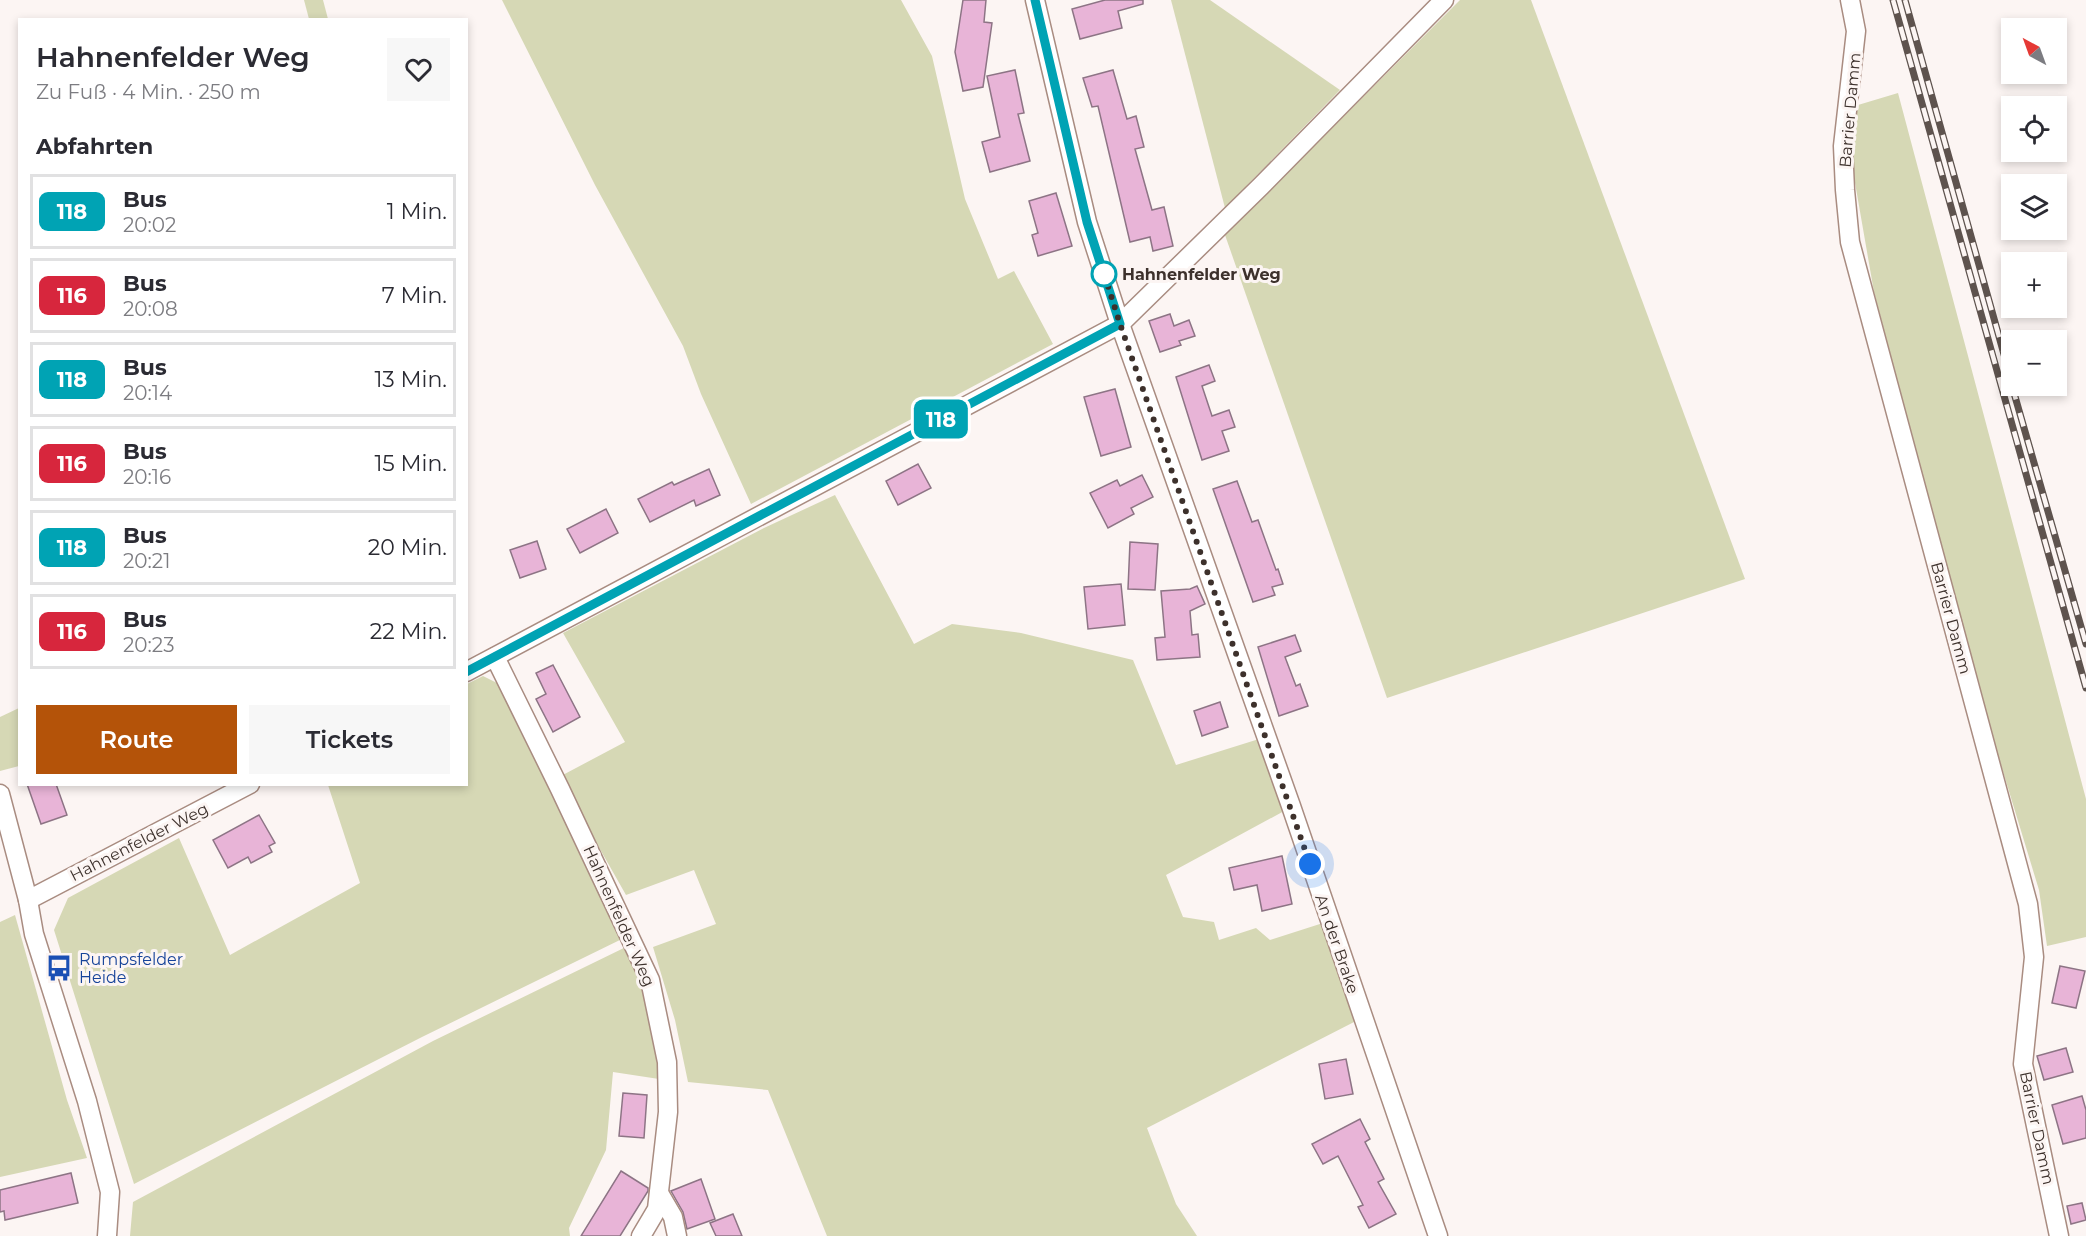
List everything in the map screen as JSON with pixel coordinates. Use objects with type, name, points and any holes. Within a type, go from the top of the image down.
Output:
[{"type":"street","name":"An der Brake","points":[[1035,0],[1087,222],[1120,324],[1291,806],[1438,1236]]},
{"type":"street","points":[[468,671],[1120,324],[1261,186],[1444,0]]},
{"type":"street","name":"Barrier Damm","points":[[1850,0],[1856,31],[1843,146],[1850,242],[2028,904],[2034,957],[2023,1064],[2060,1236]]},
{"type":"street","name":"Hahnenfelder Weg","points":[[495,657],[650,980],[667,1062],[668,1112],[657,1209],[641,1236]]},
{"type":"street","name":"Hahnenfelder Weg","points":[[28,900],[246,786]]},
{"type":"street","points":[[0,794],[28,900],[34,934],[87,1101],[110,1192],[106,1236]]},
{"type":"street","points":[[659,1193],[673,1217],[677,1236]]},
{"type":"green space","points":[[304,0],[323,0],[328,18],[309,18]]},
{"type":"green space","points":[[502,0],[901,0],[932,56],[965,199],[998,279],[1014,271],[1053,344],[751,504],[701,394],[683,346],[595,185]]},
{"type":"green space","points":[[1171,0],[1210,0],[1340,90],[1225,208]]},
{"type":"green space","points":[[1460,0],[1531,0],[1745,579],[1387,698],[1225,235]]},
{"type":"green space","points":[[1898,93],[2086,799],[2086,937],[2047,946],[2039,890],[1981,699],[1874,292],[1854,177],[1853,141],[1858,105]]},
{"type":"green space","points":[[835,495],[914,644],[952,624],[1021,633],[1133,660],[1176,765],[1259,739],[1286,810],[1166,875],[1183,917],[1214,922],[1219,940],[1256,928],[1270,940],[1323,923],[1356,1021],[1147,1128],[1176,1204],[1197,1236],[827,1236],[768,1090],[688,1082],[675,1020],[653,947],[716,924],[694,870],[626,895],[559,777],[625,742],[563,633],[764,528]]},
{"type":"green space","points":[[483,676],[505,687],[626,937],[422,1037],[134,1184],[54,930],[68,898],[179,838],[230,955],[360,883],[328,786],[468,786],[468,684]]},
{"type":"green space","points":[[18,708],[18,766],[0,771],[0,717]]},
{"type":"green space","points":[[15,915],[67,1100],[87,1158],[0,1177],[0,922]]},
{"type":"green space","points":[[630,945],[650,1010],[659,1079],[613,1072],[606,1150],[569,1228],[570,1236],[130,1236],[133,1202],[433,1041]]},
{"type":"building","points":[[963,0],[986,0],[984,22],[992,23],[983,87],[963,91],[955,52]]},
{"type":"building","points":[[1105,0],[1143,0],[1143,4],[1118,11],[1122,28],[1080,39],[1072,9]]},
{"type":"building","points":[[1015,70],[1024,113],[1018,114],[1030,161],[990,172],[982,142],[1000,137],[987,76]]},
{"type":"building","points":[[1113,70],[1127,119],[1136,116],[1144,147],[1135,149],[1152,210],[1164,207],[1173,246],[1153,251],[1150,237],[1130,242],[1098,106],[1092,107],[1083,78]]},
{"type":"building","points":[[1056,193],[1072,246],[1038,256],[1032,235],[1038,233],[1029,201]]},
{"type":"building","points":[[1170,314],[1174,326],[1189,320],[1195,336],[1179,341],[1181,345],[1160,352],[1149,321]]},
{"type":"building","points":[[1209,365],[1215,381],[1202,386],[1212,416],[1229,410],[1235,427],[1222,431],[1229,451],[1202,460],[1176,377]]},
{"type":"building","points":[[1115,389],[1131,447],[1101,456],[1084,397]]},
{"type":"building","points":[[918,464],[931,488],[898,505],[886,481]]},
{"type":"building","points":[[709,469],[720,495],[696,506],[694,500],[650,522],[638,499],[672,482],[674,485]]},
{"type":"building","points":[[1142,475],[1153,497],[1131,508],[1134,514],[1108,528],[1090,493],[1117,480],[1120,486]]},
{"type":"building","points":[[1237,481],[1252,522],[1258,520],[1283,584],[1272,587],[1275,595],[1253,602],[1213,489]]},
{"type":"building","points":[[606,509],[618,533],[580,553],[567,529]]},
{"type":"building","points":[[537,541],[546,569],[520,578],[510,550]]},
{"type":"building","points":[[1130,542],[1158,544],[1155,590],[1128,589]]},
{"type":"building","points":[[1121,584],[1125,625],[1088,629],[1084,587]]},
{"type":"building","points":[[1197,586],[1205,604],[1190,611],[1192,635],[1198,634],[1200,657],[1157,660],[1155,638],[1165,637],[1161,591],[1190,589]]},
{"type":"building","points":[[1295,635],[1301,651],[1285,657],[1296,686],[1300,684],[1308,706],[1279,716],[1258,647]]},
{"type":"building","points":[[553,665],[580,717],[553,732],[536,699],[546,694],[536,673]]},
{"type":"building","points":[[1220,702],[1228,727],[1202,736],[1194,711]]},
{"type":"building","points":[[28,786],[57,786],[67,815],[41,824]]},
{"type":"building","points":[[259,815],[275,843],[269,846],[272,852],[251,863],[248,857],[228,868],[213,840]]},
{"type":"building","points":[[1282,856],[1292,904],[1262,911],[1257,885],[1234,890],[1229,868]]},
{"type":"building","points":[[2060,966],[2085,971],[2076,1008],[2052,1003]]},
{"type":"building","points":[[2066,1048],[2073,1072],[2044,1080],[2037,1056]]},
{"type":"building","points":[[1346,1059],[1353,1094],[1325,1099],[1319,1064]]},
{"type":"building","points":[[623,1093],[647,1095],[644,1138],[619,1136]]},
{"type":"building","points":[[2082,1096],[2086,1110],[2086,1138],[2063,1144],[2052,1105]]},
{"type":"building","points":[[1360,1119],[1370,1139],[1365,1142],[1384,1179],[1378,1182],[1396,1214],[1369,1228],[1358,1207],[1363,1205],[1338,1156],[1323,1164],[1312,1144]]},
{"type":"building","points":[[621,1171],[648,1188],[648,1191],[620,1236],[581,1236]]},
{"type":"building","points":[[71,1173],[78,1203],[5,1220],[4,1211],[0,1212],[0,1190]]},
{"type":"building","points":[[701,1179],[715,1219],[687,1229],[683,1212],[671,1191]]},
{"type":"building","points":[[2082,1203],[2086,1220],[2071,1224],[2067,1206]]},
{"type":"building","points":[[733,1214],[742,1236],[716,1236],[710,1223]]},
{"type":"railway","points":[[1893,0],[2086,688]]},
{"type":"railway","points":[[1905,0],[2001,344]]},
{"type":"railway","points":[[2015,396],[2086,644]]},
{"type":"bus line","name":"118","points":[[468,671],[1120,324],[1087,222],[1035,0]]},
{"type":"place","name":"Hahnenfelder Weg","points":[[1104,274]]},
{"type":"place","name":"Rumpsfelder Heide","points":[[59,968]]},
{"type":"route","points":[[1104,274],[1103,270],[1310,864]]}]
